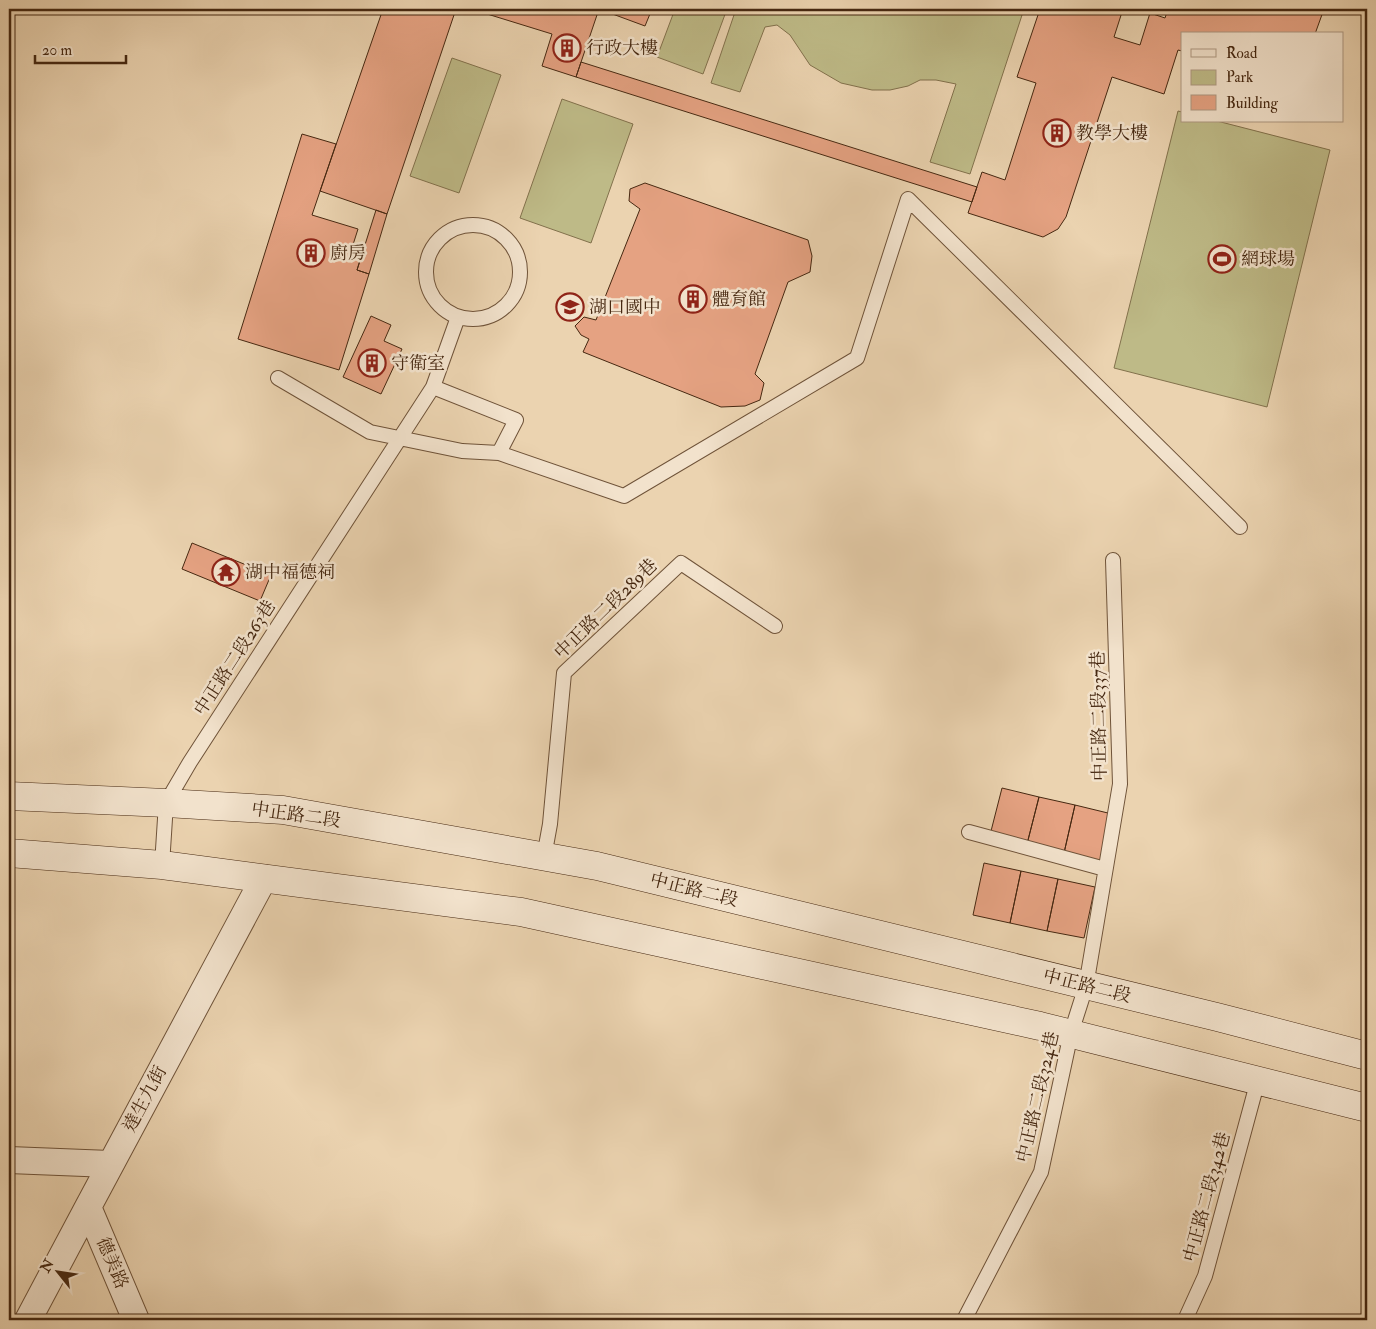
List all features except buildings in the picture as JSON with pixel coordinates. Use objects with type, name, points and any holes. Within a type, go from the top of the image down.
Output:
[{"type":"main road","name":"中正路二段","points":[[9,796],[283,810],[597,866],[1367,1056]]},
{"type":"main road","points":[[9,853],[162,865],[521,912],[1071,1033],[1367,1108]]},
{"type":"street","name":"達生九街","points":[[28,1320],[264,878]]},
{"type":"street","points":[[9,1160],[110,1164]]},
{"type":"street","name":"德美路","points":[[88,1207],[136,1320]]},
{"type":"lane","points":[[278,378],[370,432],[462,452],[499,453],[624,496],[857,358],[908,199],[1240,527]]},
{"type":"lane","points":[[466,226],[481,226],[496,231],[508,240],[517,253],[520,269],[519,284],[512,298],[502,309],[489,317],[474,320],[458,317],[444,310],[433,299],[427,284],[426,268],[429,253],[438,240],[451,230],[466,226]]},
{"type":"lane","name":"中正路二段263巷","points":[[162,865],[166,803],[196,753],[432,387],[458,317]]},
{"type":"lane","points":[[432,387],[516,420],[499,453]]},
{"type":"lane","name":"中正路二段337巷","points":[[1086,986],[1120,784],[1113,560]]},
{"type":"lane","name":"中正路二段289巷","points":[[544,857],[550,824],[564,673],[680,564],[775,626]]},
{"type":"lane","points":[[969,832],[1105,869]]},
{"type":"lane","name":"中正路二段324巷","points":[[964,1320],[1041,1172],[1071,1033],[1086,986]]},
{"type":"lane","name":"中正路二段342巷","points":[[1185,1320],[1205,1276],[1258,1080]]},
{"type":"green space","points":[[675,9],[727,9],[703,74],[657,57]]},
{"type":"green space","points":[[736,9],[1024,9],[970,174],[930,162],[956,84],[936,80],[920,80],[908,86],[890,90],[872,90],[841,83],[810,65],[790,35],[777,25],[765,27],[740,92],[711,83]]},
{"type":"green space","points":[[452,58],[501,75],[459,193],[410,176]]},
{"type":"green space","points":[[562,99],[633,124],[591,243],[520,218]]},
{"type":"green space","name":"網球場","points":[[1178,111],[1181,112],[1181,122],[1221,122],[1330,150],[1267,407],[1114,368]]},
{"type":"place","name":"行政大樓","points":[[567,48]]},
{"type":"place","name":"教學大樓","points":[[1057,133]]},
{"type":"place","name":"廚房","points":[[311,253]]},
{"type":"place","name":"網球場","points":[[1222,259]]},
{"type":"place","name":"體育館","points":[[693,299]]},
{"type":"place","name":"湖口國中","points":[[570,307]]},
{"type":"place","name":"守衛室","points":[[372,363]]},
{"type":"place","name":"湖中福德祠","points":[[226,572]]}]
